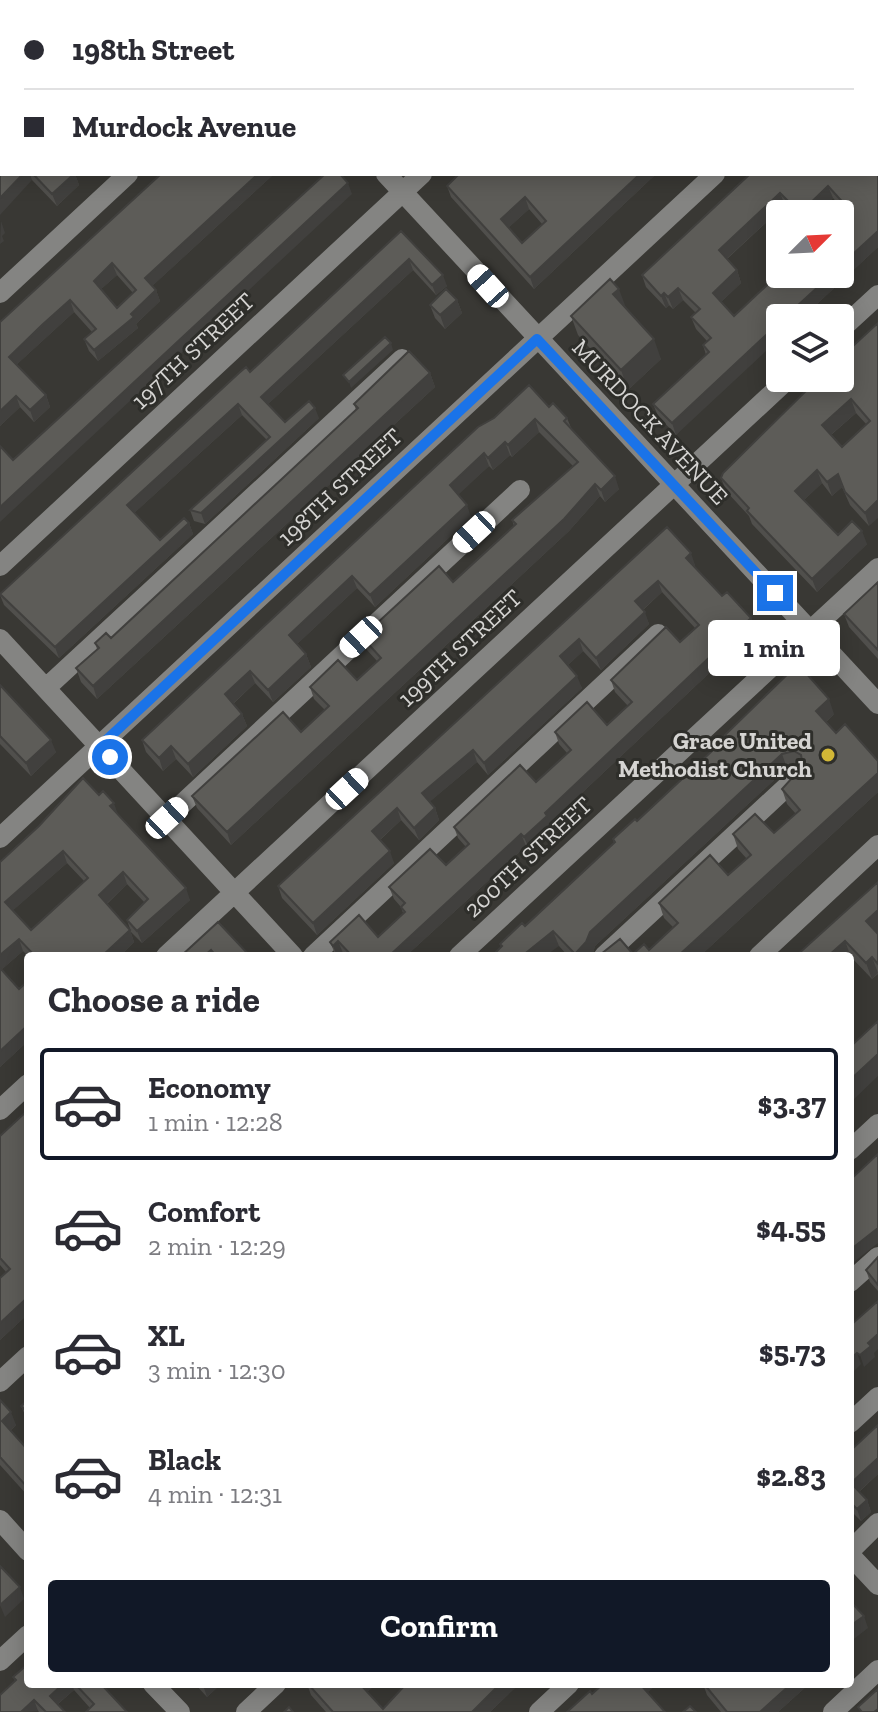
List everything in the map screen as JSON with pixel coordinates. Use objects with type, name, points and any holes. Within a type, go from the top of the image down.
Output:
[{"type":"street","name":"MURDOCK AVENUE","points":[[388,176],[878,704]]},
{"type":"street","name":"197TH STREET","points":[[0,566],[420,176]]},
{"type":"street","name":"198TH STREET","points":[[0,838],[713,176]]},
{"type":"street","points":[[0,293],[120,177]]},
{"type":"street","points":[[854,317],[878,295]]},
{"type":"street","points":[[46,688],[402,359]]},
{"type":"street","name":"199TH STREET","points":[[170,952],[774,392]]},
{"type":"street","points":[[167,818],[520,490]]},
{"type":"street","name":"200TH STREET","points":[[463,952],[878,568]]},
{"type":"street","points":[[317,952],[658,634]]},
{"type":"street","points":[[0,639],[289,952]]},
{"type":"street","points":[[608,952],[796,778]]},
{"type":"street","points":[[763,952],[878,845]]},
{"type":"street","points":[[0,1110],[24,1088]]},
{"type":"street","points":[[854,1146],[878,1124]]},
{"type":"street","points":[[854,1278],[878,1257]]},
{"type":"street","points":[[0,1382],[24,1360]]},
{"type":"street","points":[[854,1419],[878,1397]]},
{"type":"street","points":[[0,1520],[24,1547]]},
{"type":"street","points":[[854,1549],[878,1523]]},
{"type":"street","points":[[854,1558],[878,1585]]},
{"type":"street","points":[[0,1661],[24,1639]]},
{"type":"street","points":[[833,1712],[878,1670]]},
{"type":"street","points":[[157,1688],[180,1712]]},
{"type":"street","points":[[246,1712],[272,1688]]},
{"type":"street","points":[[539,1712],[565,1688]]},
{"type":"building","points":[[0,176],[21,176],[0,198]]},
{"type":"building","points":[[35,176],[72,176],[52,194]]},
{"type":"building","points":[[159,176],[256,176],[145,278],[156,290],[131,314],[134,317],[94,350],[84,339],[96,329],[70,300],[42,325],[9,357],[46,395],[30,410],[16,396],[0,411],[0,322]],"holes":[[[112,263],[136,290],[117,308],[94,281]]]},
{"type":"building","points":[[323,176],[342,176],[348,183],[0,507],[0,446],[13,460]]},
{"type":"building","points":[[457,176],[638,176],[530,277],[447,186]],"holes":[[[525,197],[546,221],[522,243],[501,219]]]},
{"type":"building","points":[[748,176],[878,176],[878,231],[854,253],[854,200],[841,200],[828,186],[813,200],[787,200],[780,193],[773,200],[766,200],[766,206],[719,250],[737,270],[713,293],[734,316],[766,286],[817,288],[799,304],[766,304],[766,335],[672,423],[653,404],[709,352],[703,345],[711,338],[691,317],[700,309],[678,288],[668,297],[664,293],[661,296],[642,275]]},
{"type":"building","points":[[401,231],[443,275],[432,285],[409,259],[261,397],[285,422],[309,401],[315,408],[201,513],[190,510],[270,437],[238,404],[127,505],[160,540],[184,518],[189,523],[55,647],[0,594],[239,373],[246,367],[250,372]]},
{"type":"building","points":[[610,279],[619,289],[613,294],[654,339],[621,370],[571,316]]},
{"type":"building","points":[[446,289],[457,300],[440,315],[430,305]]},
{"type":"building","points":[[878,323],[878,500],[865,513],[845,492],[838,474],[827,482],[817,470],[795,491],[838,535],[852,521],[862,531],[812,579],[747,511],[749,508],[721,478],[805,392],[854,392],[854,345]],"holes":[[[851,399],[870,421],[842,447],[822,425]]]},
{"type":"building","points":[[385,337],[391,343],[349,382],[343,375]]},
{"type":"building","points":[[409,351],[430,373],[93,686],[76,668],[99,648],[95,643],[106,633],[111,638],[358,408],[354,404]]},
{"type":"building","points":[[529,385],[549,407],[553,403],[567,418],[564,421],[615,476],[601,490],[595,484],[564,519],[227,832],[192,796],[283,712],[301,732],[329,706],[310,687],[338,660],[357,680],[381,658],[362,637],[439,566],[453,582],[516,524],[512,520],[578,462],[535,419],[508,445],[505,442],[488,458],[484,453],[450,485],[467,505],[370,595],[352,576],[289,635],[306,654],[268,690],[250,671],[225,694],[242,714],[188,764],[171,746],[159,758],[142,740],[478,427],[494,418]]},
{"type":"building","points":[[667,527],[691,553],[686,558],[722,596],[727,592],[751,618],[545,813],[547,816],[524,837],[521,834],[393,952],[348,952],[338,941],[333,946],[330,942],[359,915],[378,937],[405,912],[401,907],[405,903],[389,887],[430,849],[446,865],[469,844],[454,827],[520,765],[536,782],[571,750],[555,732],[587,702],[607,725],[632,702],[611,680],[666,627],[680,642],[699,625],[658,581],[635,601],[645,612],[596,658],[579,639],[560,656],[577,676],[484,763],[473,750],[422,793],[435,808],[414,828],[397,808],[372,831],[390,851],[313,923],[278,886]]},
{"type":"building","points":[[878,582],[878,650],[844,614]]},
{"type":"building","points":[[798,664],[829,699],[816,711],[836,733],[845,724],[878,761],[878,773],[682,952],[635,952],[644,944],[649,950],[678,923],[659,903],[710,855],[728,875],[751,855],[733,834],[755,814],[774,833],[800,810],[782,789],[803,766],[801,755],[794,751],[782,754],[590,932],[577,952],[573,952],[553,931],[527,952],[496,952],[522,923],[525,926],[615,842],[613,839],[635,819],[637,821],[727,737],[725,735]]},
{"type":"building","points":[[0,685],[51,740],[26,763],[0,736]]},
{"type":"building","points":[[83,778],[99,795],[103,791],[114,803],[110,806],[186,888],[137,931],[127,920],[148,899],[123,872],[99,895],[130,930],[106,952],[31,952],[19,939],[0,955],[0,862],[39,826]],"holes":[[[63,851],[88,878],[31,930],[5,902]]]},
{"type":"building","points":[[878,882],[878,910],[866,921],[878,934],[878,964],[872,957],[866,963],[845,941],[833,952],[800,952]]},
{"type":"building","points":[[218,922],[246,952],[211,950],[185,952]]},
{"type":"building","points":[[620,939],[631,952],[604,952]]},
{"type":"building","points":[[0,968],[19,989],[24,985],[24,1029],[0,1051]]},
{"type":"building","points":[[878,1021],[878,1054],[854,1076],[854,1043]]},
{"type":"building","points":[[24,1114],[24,1301],[0,1323],[0,1278],[10,1269],[0,1258],[0,1136]]},
{"type":"building","points":[[878,1154],[878,1228],[854,1247],[854,1176]]},
{"type":"building","points":[[878,1257],[878,1285],[866,1270]]},
{"type":"building","points":[[878,1301],[878,1334],[868,1343],[871,1346],[860,1355],[854,1356],[854,1322]]},
{"type":"building","points":[[0,1400],[11,1412],[2,1421],[24,1446],[24,1484],[0,1457]]},
{"type":"building","points":[[878,1425],[878,1458],[854,1480],[854,1447]]},
{"type":"building","points":[[854,1486],[867,1500],[857,1509],[854,1506]]},
{"type":"building","points":[[0,1566],[20,1587],[0,1605]]},
{"type":"building","points":[[854,1605],[864,1616],[854,1623]]},
{"type":"building","points":[[24,1667],[24,1688],[59,1688],[50,1696],[65,1712],[46,1712],[34,1700],[21,1712],[0,1712],[0,1695],[16,1680],[13,1677]]},
{"type":"building","points":[[79,1688],[105,1688],[127,1712],[86,1712],[94,1704]]},
{"type":"building","points":[[312,1688],[364,1688],[383,1709],[402,1688],[496,1688],[472,1712],[333,1712]]},
{"type":"building","points":[[599,1688],[644,1688],[665,1712],[567,1712],[590,1691],[592,1694]]},
{"type":"building","points":[[707,1688],[787,1688],[760,1712],[727,1712]]},
{"type":"building","points":[[878,1689],[878,1709],[862,1712],[858,1707]]},
{"type":"place","name":"Grace United Methodist Church","points":[[828,755]]},
{"type":"route","points":[[110,757],[100,746],[537,339],[775,593]]}]
